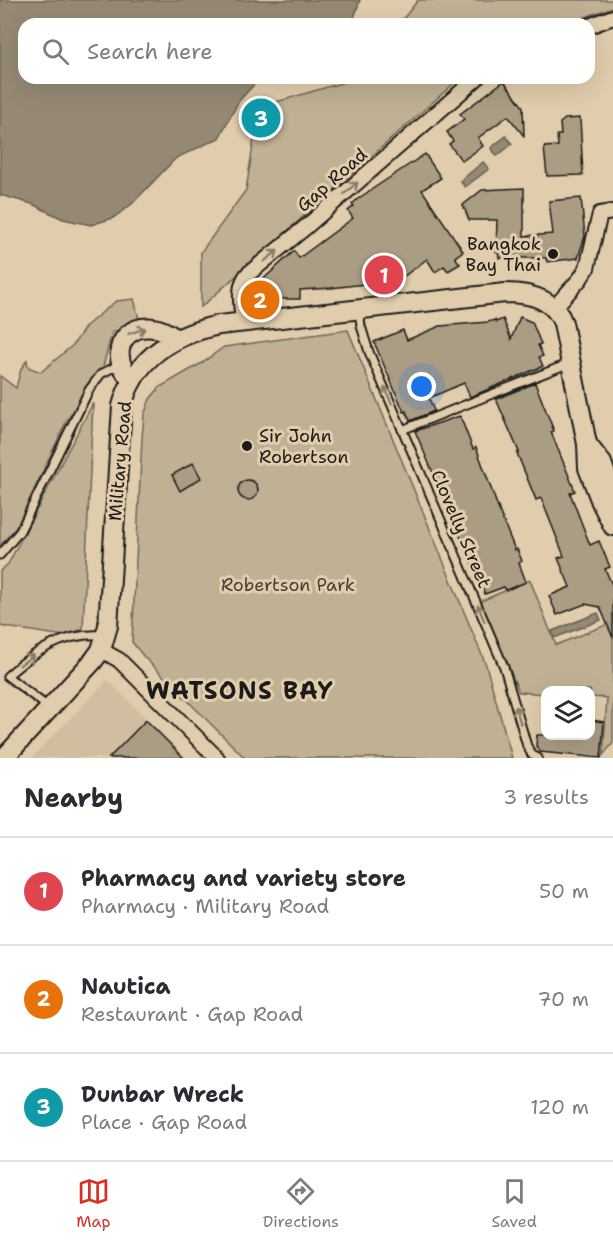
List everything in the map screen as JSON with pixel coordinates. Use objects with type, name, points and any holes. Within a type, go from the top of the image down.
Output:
[{"type":"street","points":[[595,24],[613,17]]},
{"type":"street","name":"Gap Road","points":[[243,322],[241,289],[247,275],[470,84]]},
{"type":"street","points":[[607,213],[580,279],[554,308],[563,323],[587,444],[588,468],[613,526]]},
{"type":"street","name":"Military Road","points":[[104,643],[120,418],[125,393],[149,358],[176,339],[200,329],[243,322],[511,293],[531,295],[554,308]]},
{"type":"street","points":[[132,381],[120,364],[120,346],[125,337],[134,329],[157,328],[167,331],[176,339]]},
{"type":"street","points":[[587,444],[602,463],[613,495]]},
{"type":"street","points":[[4,758],[93,661],[104,643],[217,758]]},
{"type":"lane","name":"Clovelly Street","points":[[359,309],[361,326],[367,344],[504,667],[527,746],[532,755],[538,758]]},
{"type":"lane","points":[[402,430],[570,363]]},
{"type":"lane","points":[[0,555],[20,531],[89,390],[101,374],[120,364]]},
{"type":"lane","points":[[50,708],[7,676],[47,645],[79,635],[104,643]]},
{"type":"shaded area","points":[[0,0],[360,0],[354,18],[18,18],[18,84],[255,84],[239,101],[219,138],[176,158],[132,204],[113,218],[91,225],[63,219],[32,204],[0,195]]},
{"type":"shaded area","points":[[506,136],[512,144],[497,156],[491,148]]},
{"type":"shaded area","points":[[483,162],[489,169],[465,187],[460,181]]},
{"type":"shaded area","points":[[598,613],[601,620],[554,638],[552,631]]},
{"type":"shaded area","points":[[108,680],[186,758],[31,758]]},
{"type":"green space","points":[[418,0],[613,0],[613,7],[583,18],[404,18]]},
{"type":"green space","points":[[338,84],[453,84],[201,307],[201,252],[246,190],[259,107]]},
{"type":"green space","points":[[134,299],[140,323],[112,332],[103,367],[67,420],[17,526],[0,546],[0,376],[16,388],[21,369],[27,360],[28,367],[41,372],[73,345],[86,326],[116,301]]},
{"type":"green space","name":"Robertson Park","points":[[348,330],[486,665],[512,758],[245,758],[144,657],[132,642],[142,438],[144,415],[150,399],[160,387],[224,347]]},
{"type":"green space","points":[[93,403],[83,629],[64,636],[0,626],[0,571],[8,564]]},
{"type":"green space","points":[[530,580],[556,645],[613,622],[613,743],[603,755],[607,698],[595,697],[595,686],[541,686],[541,694],[519,692],[481,601]]},
{"type":"building","points":[[500,84],[506,84],[523,107],[524,136],[508,116],[478,138],[483,146],[462,161],[449,144],[453,141],[447,132],[464,119],[460,114]]},
{"type":"building","points":[[580,118],[583,175],[547,176],[544,147],[558,146],[557,135],[561,135],[560,123],[565,119]]},
{"type":"building","points":[[425,154],[441,178],[422,190],[463,251],[455,257],[460,264],[448,271],[444,266],[435,272],[427,259],[399,280],[300,290],[300,299],[283,299],[255,292],[260,286],[256,286],[294,251],[299,258],[353,218],[348,211],[359,198]]},
{"type":"building","points":[[524,188],[524,236],[553,234],[549,201],[581,198],[585,236],[578,258],[547,262],[546,258],[499,258],[496,252],[497,220],[469,220],[463,205],[482,190]]},
{"type":"building","points":[[520,317],[532,322],[541,344],[538,345],[543,356],[539,357],[543,366],[470,397],[464,383],[429,398],[434,411],[410,421],[374,342],[403,330],[407,340],[440,326],[495,320],[496,322],[503,319],[511,339]]},
{"type":"building","points":[[535,383],[554,431],[551,432],[575,491],[570,493],[590,545],[599,541],[610,567],[605,569],[613,587],[613,638],[600,607],[585,604],[557,615],[549,596],[570,587],[558,558],[564,556],[541,498],[536,500],[517,453],[519,452],[496,399]]},
{"type":"building","points":[[460,416],[473,449],[476,447],[500,513],[522,561],[519,563],[526,582],[506,590],[504,587],[485,594],[415,431]]},
{"type":"building","points":[[193,463],[201,478],[180,491],[172,475]]},
{"type":"building","points":[[248,480],[255,483],[258,490],[255,497],[248,500],[241,497],[238,490],[241,483]]},
{"type":"building","points":[[146,720],[184,758],[109,758]]},
{"type":"building","points":[[595,721],[604,722],[601,758],[540,752],[536,746],[537,735],[541,735],[541,740],[595,740]]},
{"type":"place","name":"Dunbar Wreck","points":[[261,118]]},
{"type":"place","name":"Bangkok Bay Thai","points":[[553,254]]},
{"type":"place","name":"Pharmacy and variety store","points":[[384,275]]},
{"type":"place","name":"Nautica","points":[[260,300]]},
{"type":"place","name":"Sir John Robertson","points":[[247,446]]},
{"type":"district","name":"WATSONS BAY","points":[[240,691]]}]
